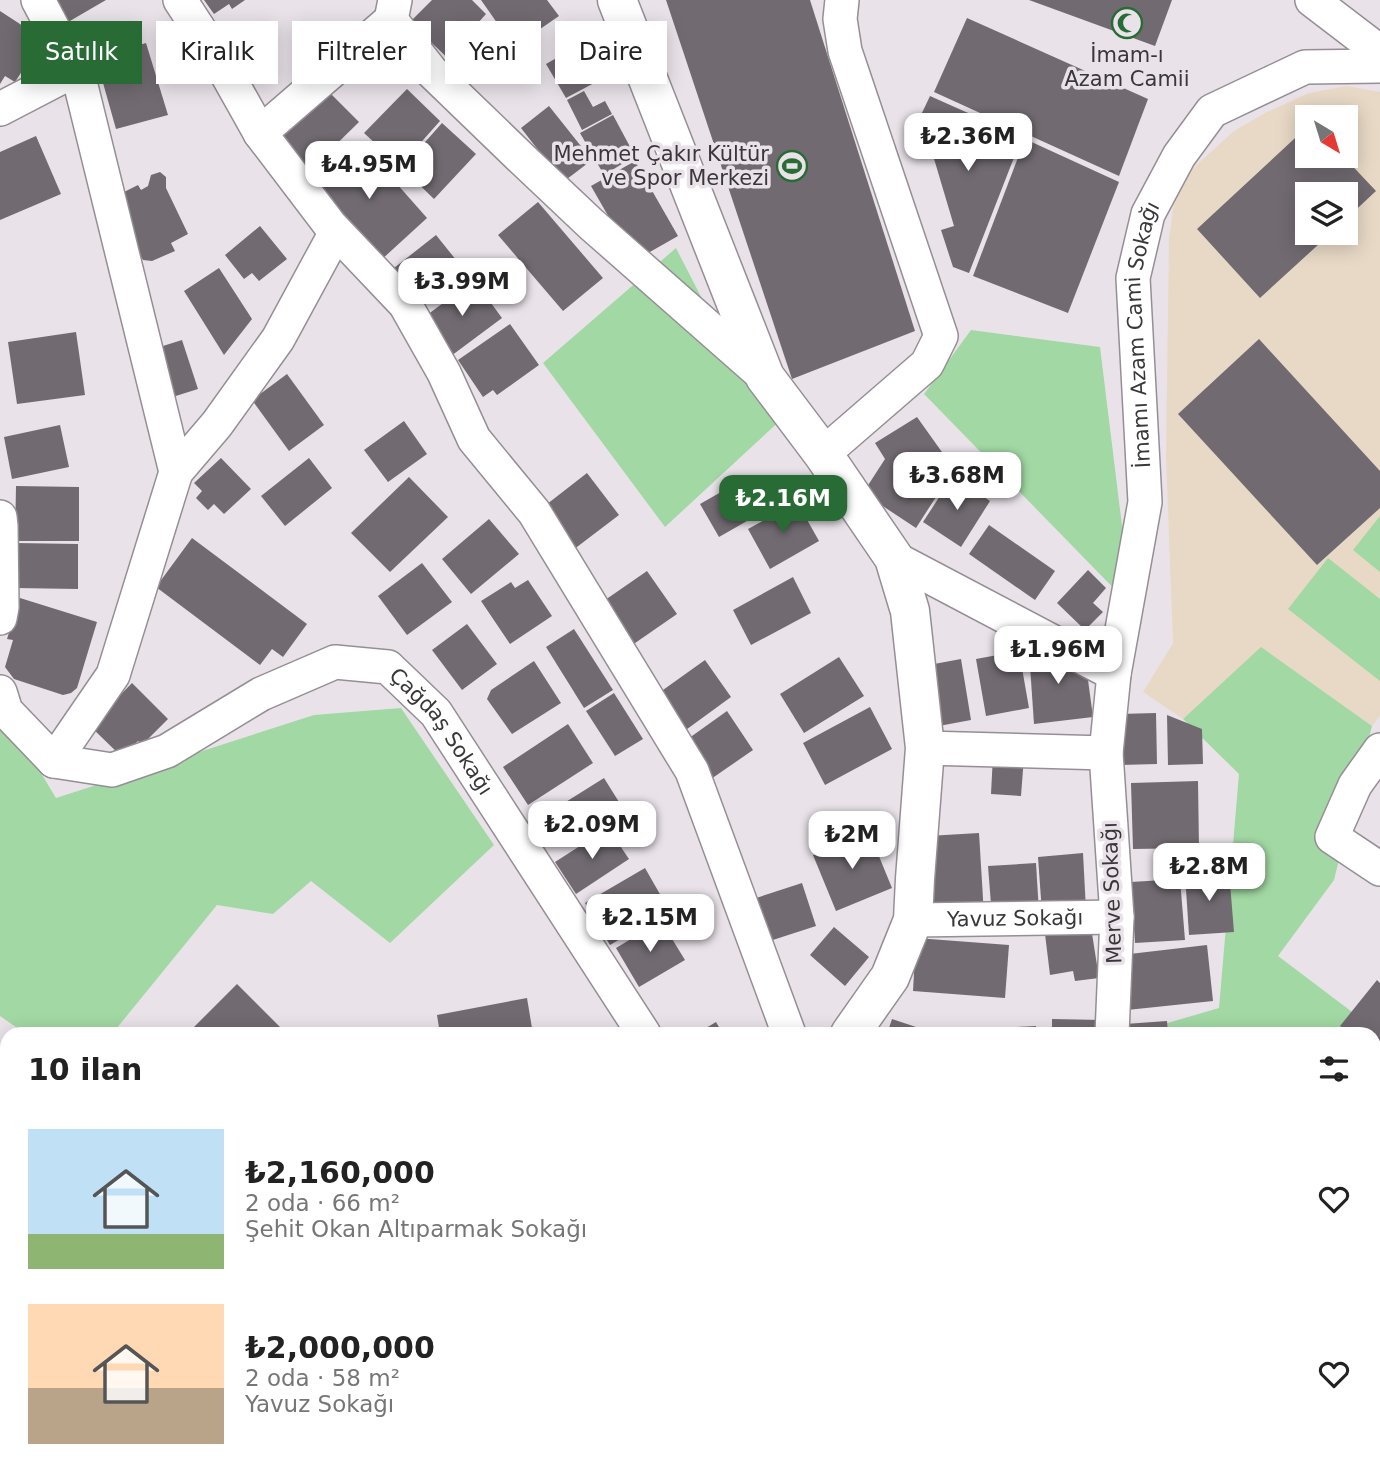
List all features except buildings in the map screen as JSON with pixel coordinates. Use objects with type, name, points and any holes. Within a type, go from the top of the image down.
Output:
[{"type":"main road","points":[[617,0],[765,377],[823,454],[894,558],[910,611],[925,748],[913,920],[890,976],[855,1027]]},
{"type":"street","points":[[38,0],[49,21]]},
{"type":"street","points":[[180,0],[219,60],[260,133],[336,232],[405,304],[444,373],[474,439],[534,512],[692,771],[786,1027]]},
{"type":"street","points":[[823,454],[927,364],[940,337],[845,51],[840,19],[842,0]]},
{"type":"street","points":[[1312,0],[1380,52]]},
{"type":"street","points":[[260,133],[393,10],[430,71],[573,207],[765,377]]},
{"type":"street","name":"İmamı Azam Cami Sokağı","points":[[1106,753],[1114,674],[1145,502],[1133,278],[1148,214],[1180,156],[1212,111],[1305,67],[1380,66]]},
{"type":"street","points":[[0,109],[49,84]]},
{"type":"street","points":[[80,84],[176,472]]},
{"type":"street","points":[[0,692],[6,711],[54,761],[113,675],[176,472],[217,425],[278,339],[336,232]]},
{"type":"street","points":[[0,517],[0,618]]},
{"type":"street","points":[[894,558],[1114,674]]},
{"type":"street","name":"Çağdaş Sokağı","points":[[54,761],[111,770],[167,751],[261,694],[335,662],[388,667],[436,713],[639,1027]]},
{"type":"street","points":[[925,748],[1106,753]]},
{"type":"street","points":[[1380,750],[1355,785],[1332,837],[1380,869]]},
{"type":"street","name":"Merve Sokağı","points":[[1106,753],[1117,917],[1112,1027]]},
{"type":"street","name":"Yavuz Sokağı","points":[[913,920],[1117,917]]},
{"type":"shaded area","points":[[1347,86],[1380,92],[1380,716],[1372,726],[1261,648],[1183,719],[1143,692],[1173,643],[1166,458],[1169,238],[1175,196],[1193,168],[1234,131],[1309,93]]},
{"type":"green space","points":[[676,248],[735,363],[785,416],[665,527],[543,363]]},
{"type":"green space","points":[[971,330],[1100,347],[1132,607],[924,394]]},
{"type":"green space","points":[[1380,516],[1380,572],[1353,550]]},
{"type":"green space","points":[[1328,558],[1380,599],[1380,681],[1288,609]]},
{"type":"green space","points":[[1261,647],[1372,726],[1334,880],[1278,956],[1372,1027],[1164,1027],[1164,1024],[1219,1008],[1239,774],[1183,719]]},
{"type":"green space","points":[[0,705],[56,798],[314,715],[401,708],[494,845],[390,943],[311,881],[273,914],[217,905],[118,1027],[16,1027],[0,1016]]},
{"type":"place","name":"İmam-ı Azam Camii","points":[[1127,23]]},
{"type":"place","name":"Mehmet Çakır Kültür ve Spor Merkezi","points":[[792,166]]}]
